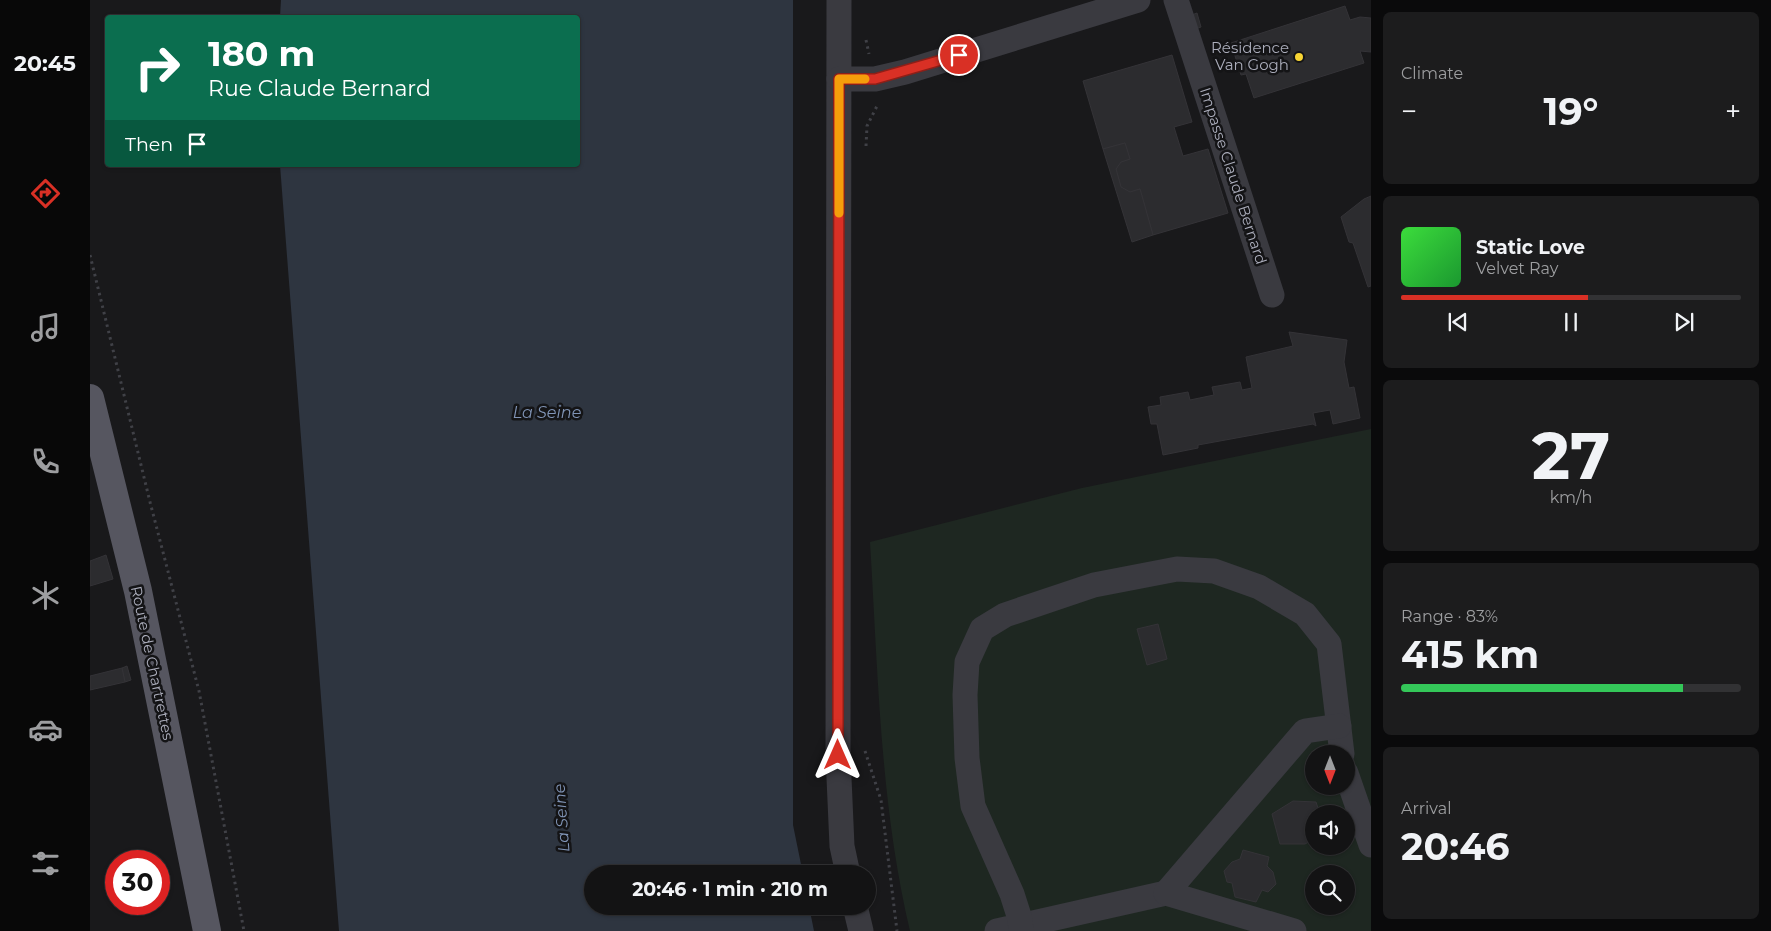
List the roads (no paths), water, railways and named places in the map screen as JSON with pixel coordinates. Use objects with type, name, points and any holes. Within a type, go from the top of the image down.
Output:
[{"type":"main road","name":"Route de Chartrettes","points":[[90,398],[138,591],[206,931]]},
{"type":"street","points":[[839,0],[838,755],[842,846],[846,865]]},
{"type":"street","points":[[839,79],[875,79],[906,72],[1138,0]]},
{"type":"street","name":"Impasse Claude Bernard","points":[[1176,0],[1272,295]]},
{"type":"street","points":[[1021,929],[1012,894],[973,806],[966,758],[965,695],[967,662],[982,629],[1005,615],[1094,585],[1177,569],[1214,571],[1259,587],[1306,614],[1329,644],[1341,745]]},
{"type":"street","points":[[1166,893],[1306,731],[1338,726]]},
{"type":"street","points":[[1354,795],[1371,845]]},
{"type":"street","points":[[997,931],[1021,929],[1166,893],[1294,931]]},
{"type":"street","points":[[857,915],[861,931]]},
{"type":"water","name":"La Seine","points":[[281,0],[793,0],[793,825],[801,865],[584,865],[584,915],[811,915],[814,931],[339,931],[280,167],[580,167],[580,15],[280,15]]},
{"type":"place","name":"Résidence Van Gogh","points":[[1299,57]]}]
